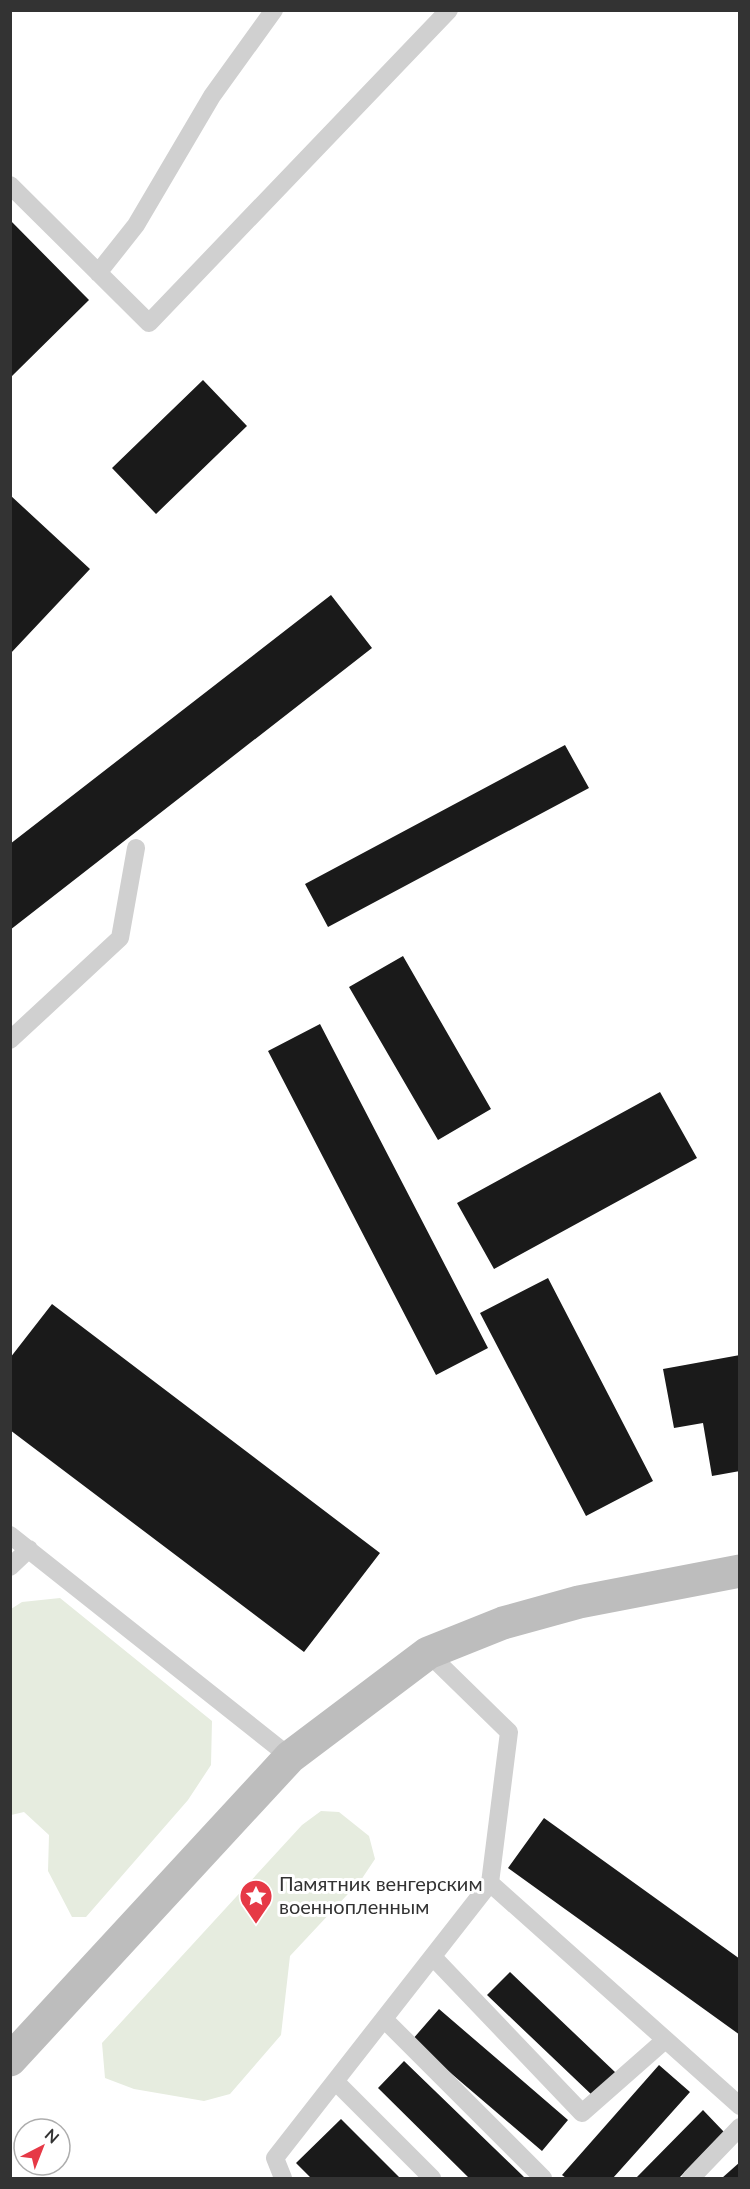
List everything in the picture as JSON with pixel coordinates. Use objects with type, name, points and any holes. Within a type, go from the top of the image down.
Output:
[{"type":"main road","points":[[10,2060],[290,1757],[428,1653],[503,1623],[579,1602],[740,1571]]},
{"type":"lane","points":[[98,273],[136,225],[212,96],[274,10]]},
{"type":"lane","points":[[10,185],[149,323],[449,10]]},
{"type":"lane","points":[[10,1040],[120,938],[136,848]]},
{"type":"lane","points":[[10,1535],[290,1757]]},
{"type":"lane","points":[[10,1567],[29,1549]]},
{"type":"lane","points":[[283,2178],[275,2158],[490,1883],[509,1732],[428,1653]]},
{"type":"lane","points":[[490,1883],[740,2106]]},
{"type":"lane","points":[[433,1957],[582,2113],[665,2040]]},
{"type":"lane","points":[[384,2019],[543,2178]]},
{"type":"lane","points":[[335,2081],[432,2178]]},
{"type":"lane","points":[[691,2178],[740,2127]]},
{"type":"shaded area","points":[[60,1598],[212,1721],[211,1765],[188,1800],[86,1917],[72,1917],[48,1871],[49,1835],[24,1812],[11,1815],[11,1609],[22,1602]]},
{"type":"shaded area","points":[[321,1811],[339,1812],[369,1836],[375,1859],[361,1880],[290,1956],[281,2035],[230,2094],[204,2101],[134,2089],[105,2078],[102,2043],[302,1825]]},
{"type":"building","points":[[10,220],[89,300],[12,376],[10,374]]},
{"type":"building","points":[[203,380],[247,426],[156,514],[112,468]]},
{"type":"building","points":[[10,495],[90,569],[10,654]]},
{"type":"building","points":[[331,595],[372,648],[10,930],[10,844]]},
{"type":"building","points":[[565,745],[589,788],[328,927],[305,884]]},
{"type":"building","points":[[403,956],[491,1109],[438,1140],[349,987]]},
{"type":"building","points":[[320,1024],[488,1348],[436,1375],[268,1051]]},
{"type":"building","points":[[660,1092],[697,1158],[494,1269],[457,1203]]},
{"type":"building","points":[[548,1278],[653,1481],[586,1516],[480,1313]]},
{"type":"building","points":[[52,1304],[380,1553],[304,1652],[10,1430],[10,1358]]},
{"type":"building","points":[[740,1355],[740,1471],[712,1476],[703,1423],[674,1428],[663,1369]]},
{"type":"building","points":[[544,1818],[740,1959],[740,2035],[508,1868]]},
{"type":"building","points":[[510,1972],[616,2073],[593,2096],[487,1995]]},
{"type":"building","points":[[439,2009],[568,2120],[542,2151],[412,2040]]},
{"type":"building","points":[[404,2061],[525,2178],[469,2178],[378,2088]]},
{"type":"building","points":[[659,2065],[690,2092],[613,2178],[566,2178],[562,2175]]},
{"type":"building","points":[[703,2110],[724,2132],[679,2178],[636,2178]]},
{"type":"building","points":[[341,2119],[400,2178],[311,2178],[296,2163]]},
{"type":"building","points":[[740,2162],[740,2178],[722,2178]]},
{"type":"place","name":"Памятник венгерским военнопленным","points":[[256,1925]]}]
